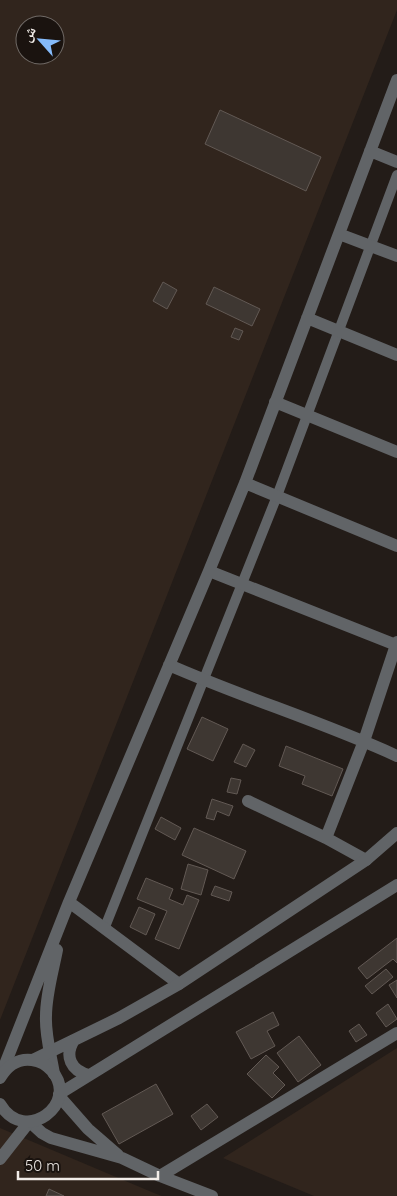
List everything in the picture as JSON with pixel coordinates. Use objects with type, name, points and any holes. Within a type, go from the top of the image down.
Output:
[{"type":"street","points":[[0,1077],[69,902],[245,483],[397,80]]},
{"type":"street","points":[[370,151],[397,162]]},
{"type":"street","points":[[339,234],[397,256]]},
{"type":"street","points":[[307,318],[397,354]]},
{"type":"street","points":[[276,402],[397,452]]},
{"type":"street","points":[[245,483],[397,546]]},
{"type":"street","points":[[209,571],[396,644],[364,741],[326,838]]},
{"type":"street","points":[[169,665],[364,741],[397,756]]},
{"type":"street","points":[[248,801],[326,838],[366,860]]},
{"type":"street","points":[[33,1060],[119,1018],[179,984],[366,860],[397,833]]},
{"type":"street","points":[[59,1095],[397,885]]},
{"type":"street","points":[[69,902],[179,984]]},
{"type":"street","points":[[0,1104],[11,1117],[19,1121],[29,1122],[40,1120],[49,1114],[55,1106],[59,1095],[59,1087],[54,1074],[46,1033],[46,1007],[63,918]]},
{"type":"street","points":[[160,1176],[397,1033]]},
{"type":"street","points":[[74,1040],[69,1052],[72,1066],[76,1070],[89,1075]]},
{"type":"street","points":[[0,1077],[14,1063],[23,1060],[41,1062],[54,1074]]},
{"type":"street","points":[[59,1095],[88,1129],[122,1158]]},
{"type":"street","points":[[29,1122],[51,1138],[122,1158],[160,1176],[212,1196]]},
{"type":"street","points":[[0,1160],[29,1122]]},
{"type":"lane","points":[[105,927],[308,415],[397,174]]},
{"type":"shaded area","points":[[0,0],[397,0],[397,10],[0,1020]]},
{"type":"shaded area","points":[[397,1048],[397,1196],[314,1196],[223,1158]]},
{"type":"shaded area","points":[[0,1128],[154,1193],[162,1196],[0,1196]]},
{"type":"building","points":[[220,110],[321,157],[306,191],[205,144]]},
{"type":"building","points":[[163,282],[177,290],[167,309],[153,301]]},
{"type":"building","points":[[214,287],[260,309],[252,326],[206,304]]},
{"type":"building","points":[[235,328],[243,331],[239,340],[231,337]]},
{"type":"building","points":[[202,717],[228,729],[213,761],[187,749]]},
{"type":"building","points":[[243,744],[255,750],[246,767],[234,762]]},
{"type":"building","points":[[286,746],[343,769],[332,796],[302,784],[305,776],[279,766]]},
{"type":"building","points":[[231,778],[241,780],[237,794],[227,792]]},
{"type":"building","points":[[212,799],[233,806],[229,816],[217,811],[214,820],[206,818]]},
{"type":"building","points":[[161,817],[181,828],[175,840],[155,829]]},
{"type":"building","points":[[194,828],[246,851],[234,879],[182,855]]},
{"type":"building","points":[[188,864],[208,870],[201,895],[181,889]]},
{"type":"building","points":[[146,878],[173,889],[169,899],[183,905],[187,895],[199,900],[179,949],[155,939],[167,911],[137,899]]},
{"type":"building","points":[[215,886],[232,892],[229,901],[211,895]]},
{"type":"building","points":[[139,907],[155,914],[146,935],[130,927]]},
{"type":"building","points":[[397,938],[397,963],[393,959],[367,979],[358,968]]},
{"type":"building","points":[[386,969],[393,977],[372,994],[365,986]]},
{"type":"building","points":[[397,980],[397,998],[389,985]]},
{"type":"building","points":[[388,1004],[397,1019],[386,1027],[376,1013]]},
{"type":"building","points":[[273,1012],[279,1025],[267,1031],[275,1046],[251,1059],[236,1032]]},
{"type":"building","points":[[359,1024],[367,1035],[356,1042],[349,1031]]},
{"type":"building","points":[[299,1036],[321,1065],[298,1082],[277,1053]]},
{"type":"building","points":[[266,1055],[279,1067],[273,1073],[285,1085],[272,1098],[247,1074]]},
{"type":"building","points":[[156,1084],[173,1114],[119,1144],[102,1114]]},
{"type":"building","points":[[207,1104],[218,1117],[201,1130],[191,1116]]},
{"type":"building","points":[[49,1189],[64,1196],[46,1196]]}]
